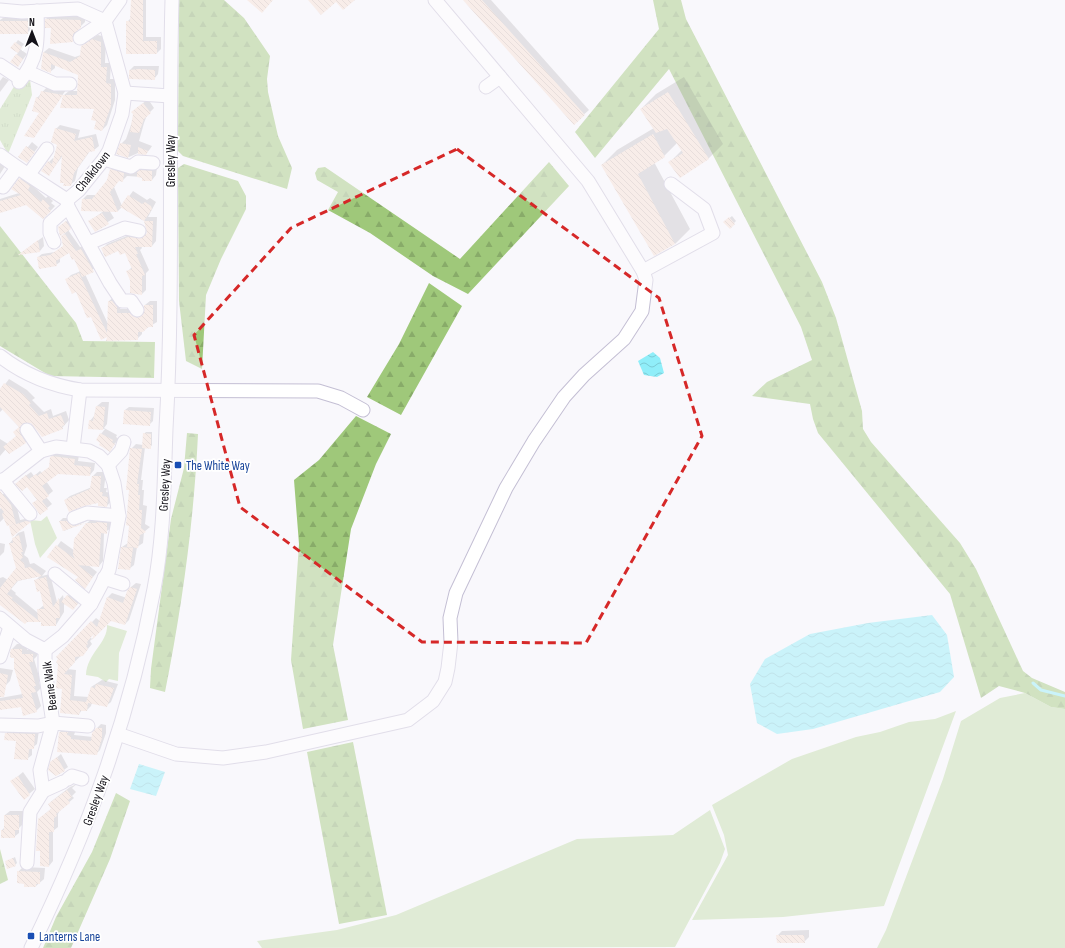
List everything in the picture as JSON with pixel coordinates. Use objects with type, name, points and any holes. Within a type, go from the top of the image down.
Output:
[{"type":"street","points":[[80,38],[106,21],[120,0]]},
{"type":"street","name":"Gresley Way","points":[[31,948],[85,828],[118,734],[137,670],[154,588],[162,529],[168,390],[172,0]]},
{"type":"street","points":[[118,734],[176,754],[223,758],[266,752],[408,720],[434,700],[445,682],[448,668],[451,642],[450,618],[456,593],[506,488],[534,441],[564,397],[584,375],[624,339],[642,311],[646,280],[643,271],[588,181],[435,0]]},
{"type":"street","points":[[0,10],[22,6],[37,11],[78,4],[106,21]]},
{"type":"street","points":[[27,77],[38,42],[37,11]]},
{"type":"street","name":"Chalkdown","points":[[67,204],[104,159],[122,114],[125,93],[106,21]]},
{"type":"street","points":[[0,66],[27,77],[55,84],[70,84]]},
{"type":"street","points":[[486,87],[500,77]]},
{"type":"street","points":[[125,93],[170,96]]},
{"type":"street","points":[[29,174],[47,149]]},
{"type":"street","name":"Chalkdown","points":[[0,155],[16,168],[29,174],[67,204],[110,283],[122,301],[131,301],[137,310]]},
{"type":"street","points":[[104,159],[131,167],[138,162],[153,163]]},
{"type":"street","points":[[3,187],[16,168]]},
{"type":"street","points":[[643,271],[713,233],[704,209],[671,184]]},
{"type":"street","points":[[54,242],[50,234],[50,222],[67,204]]},
{"type":"street","points":[[89,243],[122,226],[139,231]]},
{"type":"street","points":[[0,356],[24,373],[39,380],[62,387],[80,390],[318,391],[340,398],[363,410]]},
{"type":"street","points":[[73,448],[80,390]]},
{"type":"street","points":[[27,430],[41,451]]},
{"type":"street","points":[[108,465],[121,451],[124,442]]},
{"type":"street","points":[[0,618],[26,640],[45,650],[63,636],[91,604],[109,570],[119,516],[114,483],[108,465],[99,456],[89,451],[56,447],[41,451],[1,482],[30,514]]},
{"type":"street","points":[[74,518],[87,513],[119,516]]},
{"type":"street","points":[[54,574],[91,604]]},
{"type":"street","points":[[104,578],[123,584]]},
{"type":"street","points":[[0,657],[10,627]]},
{"type":"street","name":"Beane Walk","points":[[43,791],[40,770],[53,723],[45,670],[45,650]]},
{"type":"street","points":[[0,725],[38,726],[53,723]]},
{"type":"street","name":"Beane Walk","points":[[53,723],[88,726]]},
{"type":"street","points":[[27,863],[22,850],[30,812],[43,791],[72,776],[82,779]]},
{"type":"highlighted area","points":[[457,149],[659,298],[702,436],[586,643],[422,642],[240,507],[194,335],[291,228]]},
{"type":"green space","points":[[179,0],[224,0],[244,18],[270,56],[267,79],[268,92],[278,136],[292,168],[287,189],[183,156],[178,151]]},
{"type":"green space","points":[[653,0],[681,0],[686,19],[822,282],[836,318],[862,411],[863,429],[871,442],[960,543],[976,569],[1023,671],[1032,678],[1065,692],[1065,709],[1051,707],[1025,693],[999,686],[981,698],[950,594],[818,433],[810,404],[752,396],[767,382],[812,360],[801,327],[669,69],[595,158],[575,132],[659,29]]},
{"type":"green space","points":[[30,79],[32,95],[8,154],[0,140],[0,109],[15,85]]},
{"type":"green space","points":[[549,162],[569,186],[468,294],[433,276],[370,233],[328,210],[338,192],[317,180],[315,173],[318,168],[325,167],[460,259]]},
{"type":"green space","points":[[184,164],[238,181],[246,196],[246,209],[221,259],[206,295],[202,369],[186,361],[179,301],[178,168]]},
{"type":"green space","points":[[0,226],[76,323],[83,341],[155,342],[154,378],[50,376],[0,346]]},
{"type":"green space","points":[[429,283],[462,306],[401,415],[367,397],[399,344]]},
{"type":"green space","points":[[356,416],[391,434],[376,464],[351,529],[333,645],[348,720],[303,729],[291,660],[299,544],[294,480],[319,460]]},
{"type":"green space","points":[[187,433],[198,434],[194,499],[182,596],[165,692],[150,688],[151,669],[171,519],[184,468]]},
{"type":"green space","points":[[47,516],[57,538],[40,558],[35,544],[30,520],[41,521]]},
{"type":"green space","points":[[107,625],[127,631],[119,653],[118,681],[109,679],[106,682],[98,677],[86,675],[87,667],[104,637]]},
{"type":"green space","points":[[1025,693],[1051,707],[1065,709],[1065,948],[877,948],[886,930],[943,779],[961,721],[1000,698]]},
{"type":"green space","points":[[956,711],[884,906],[783,917],[692,920],[728,855],[724,835],[712,805],[792,759],[856,737],[880,732],[909,722],[935,719]]},
{"type":"green space","points":[[353,742],[387,915],[339,924],[307,752]]},
{"type":"green space","points":[[116,793],[130,801],[110,859],[71,948],[43,948],[56,917],[92,852]]},
{"type":"green space","points":[[710,810],[725,849],[720,863],[675,947],[262,948],[257,941],[337,930],[396,915],[577,839],[673,835]]},
{"type":"green space","points":[[0,849],[8,880],[0,884]]},
{"type":"water","points":[[653,352],[660,358],[664,373],[657,377],[644,375],[638,361]]},
{"type":"water","points":[[932,615],[947,635],[954,677],[940,692],[813,729],[777,734],[757,723],[750,684],[765,659],[810,634],[868,623]]},
{"type":"water","points":[[139,764],[165,772],[156,796],[130,789]]},
{"type":"building","points":[[131,0],[143,0],[143,41],[157,41],[157,54],[126,54],[126,21],[130,21]]},
{"type":"building","points":[[247,0],[273,0],[262,13]]},
{"type":"building","points":[[308,0],[355,0],[343,10],[336,2],[321,15]]},
{"type":"building","points":[[463,0],[482,0],[585,115],[574,125]]},
{"type":"building","points":[[45,19],[81,20],[81,28],[73,34],[73,42],[50,44],[51,28],[45,28]]},
{"type":"building","points":[[0,21],[28,21],[28,34],[0,34]]},
{"type":"building","points":[[92,39],[101,42],[101,67],[107,67],[106,83],[111,84],[111,106],[102,131],[94,129],[96,121],[91,120],[94,109],[60,108],[63,95],[77,95],[78,75],[51,64],[51,73],[41,69],[43,52],[70,62],[80,56],[81,46]]},
{"type":"building","points":[[15,42],[22,47],[18,53],[10,48]]},
{"type":"building","points":[[16,54],[23,59],[18,67],[10,62]]},
{"type":"building","points":[[129,70],[155,70],[155,80],[129,79]]},
{"type":"building","points":[[41,91],[63,95],[34,138],[24,136],[39,113],[32,111],[36,97],[39,98]]},
{"type":"building","points":[[668,92],[709,159],[680,178],[668,162],[683,153],[667,129],[656,133],[640,109]]},
{"type":"building","points":[[143,103],[151,113],[144,119],[139,133],[130,132],[133,114],[131,112]]},
{"type":"building","points":[[55,128],[76,134],[74,141],[92,137],[95,151],[89,152],[74,173],[71,186],[63,186],[64,183],[60,183],[62,155],[49,176],[41,171],[48,161],[52,164],[57,145],[51,142]]},
{"type":"building","points":[[653,134],[665,157],[638,174],[675,244],[654,256],[601,165]]},
{"type":"building","points":[[120,143],[131,145],[128,158],[116,154]]},
{"type":"building","points":[[26,146],[35,152],[27,163],[18,157]]},
{"type":"building","points":[[138,147],[148,151],[146,155],[138,154]]},
{"type":"building","points":[[110,169],[124,173],[123,182],[119,181],[110,192],[118,212],[81,211],[82,199],[92,199],[107,180]]},
{"type":"building","points":[[140,170],[152,171],[152,181],[142,181],[142,178],[137,177],[137,172]]},
{"type":"building","points":[[19,178],[30,186],[28,190],[41,202],[43,199],[50,206],[48,208],[51,211],[43,219],[26,205],[0,213],[0,201],[21,195],[11,189]]},
{"type":"building","points":[[128,195],[142,204],[145,202],[151,206],[152,209],[144,221],[120,207]]},
{"type":"building","points":[[102,213],[109,224],[95,232],[88,221]]},
{"type":"building","points":[[729,217],[735,224],[730,229],[723,222]]},
{"type":"building","points":[[66,221],[71,229],[60,236],[58,227]]},
{"type":"building","points":[[144,221],[153,221],[152,247],[135,247],[138,254],[136,254],[145,275],[142,276],[142,295],[130,293],[130,280],[126,271],[132,269],[125,253],[120,255],[118,251],[105,257],[101,248],[128,237],[142,238],[147,233]]},
{"type":"building","points":[[65,234],[76,251],[81,249],[94,272],[82,277],[74,259],[72,260],[69,253],[56,261],[57,266],[39,269],[37,257],[50,255],[63,246],[61,236]]},
{"type":"building","points":[[38,240],[40,252],[18,255]]},
{"type":"building","points":[[79,273],[107,333],[108,301],[112,301],[117,307],[117,313],[130,313],[137,318],[144,313],[144,305],[153,305],[153,327],[148,327],[143,332],[138,332],[138,340],[106,341],[107,337],[101,340],[91,317],[87,318],[76,292],[72,294],[65,279]]},
{"type":"building","points":[[4,383],[23,394],[31,403],[29,405],[39,416],[47,413],[49,419],[61,415],[65,425],[62,426],[63,429],[42,437],[31,423],[23,423],[19,431],[26,443],[9,454],[3,447],[16,436],[13,432],[19,427],[0,407],[0,389]]},
{"type":"building","points":[[96,406],[105,407],[103,430],[88,429],[89,420],[93,421]]},
{"type":"building","points":[[124,410],[151,412],[150,426],[123,424]]},
{"type":"building","points":[[100,433],[113,440],[112,442],[115,444],[110,452],[99,445],[100,443],[96,440]]},
{"type":"building","points":[[143,433],[151,434],[151,449],[142,448]]},
{"type":"building","points":[[130,448],[142,449],[137,484],[139,484],[138,495],[140,495],[139,510],[142,510],[141,528],[146,532],[140,535],[138,548],[127,547],[129,526],[126,525],[129,490],[126,490]]},
{"type":"building","points":[[50,457],[75,459],[74,465],[91,467],[90,476],[58,474],[42,486],[49,496],[42,501],[48,509],[40,515],[32,503],[37,500],[27,487],[22,491],[15,484],[26,475],[29,479],[36,474],[37,476],[49,467]]},
{"type":"building","points":[[92,476],[101,476],[100,492],[103,492],[102,496],[108,497],[107,507],[98,506],[98,503],[84,506],[69,512],[64,500],[90,489]]},
{"type":"building","points":[[0,491],[11,505],[16,524],[26,521],[31,522],[12,537],[9,526],[15,524],[7,526],[2,514],[4,512],[0,507]]},
{"type":"building","points":[[59,521],[67,521],[73,526],[86,523],[63,531]]},
{"type":"building","points":[[86,523],[107,523],[107,534],[101,533],[99,567],[78,565],[93,577],[85,589],[75,580],[78,577],[47,557],[56,545],[75,559],[73,555],[74,539]]},
{"type":"building","points":[[19,535],[23,552],[21,552],[23,557],[20,560],[24,563],[25,568],[30,567],[42,576],[17,581],[7,594],[13,598],[11,599],[38,620],[37,609],[44,609],[40,591],[37,592],[34,580],[46,577],[53,607],[59,598],[60,618],[56,618],[56,626],[41,626],[41,622],[27,622],[25,624],[0,605],[0,588],[16,568],[9,543],[13,543],[12,538]]},
{"type":"building","points":[[121,547],[133,548],[130,570],[118,569]]},
{"type":"building","points":[[130,587],[137,589],[125,625],[111,621],[92,640],[94,634],[87,642],[88,644],[86,646],[88,649],[83,656],[75,657],[75,662],[64,674],[72,675],[70,700],[86,702],[91,687],[95,688],[96,684],[114,688],[107,707],[88,703],[87,711],[80,711],[79,715],[60,713],[62,689],[56,688],[58,664],[56,662],[58,659],[56,657],[91,621],[97,627],[107,597],[123,603]]},
{"type":"building","points":[[67,595],[78,604],[73,610],[61,602]]},
{"type":"building","points":[[11,649],[22,649],[22,654],[33,654],[33,662],[29,662],[36,686],[34,686],[36,692],[31,693],[37,712],[23,716],[21,707],[0,710],[0,701],[23,698],[14,668],[14,658],[11,658]]},
{"type":"building","points":[[0,673],[8,675],[4,697],[0,697]]},
{"type":"building","points":[[96,728],[102,728],[102,738],[97,755],[57,752],[59,732],[68,732],[67,735],[71,736],[71,739],[91,741],[92,733]]},
{"type":"building","points":[[5,733],[35,734],[34,749],[29,749],[28,760],[14,759],[16,741],[4,740]]},
{"type":"building","points":[[57,757],[65,771],[56,776],[48,770],[50,762]]},
{"type":"building","points":[[18,776],[30,795],[24,800],[10,781]]},
{"type":"building","points":[[67,790],[72,797],[68,800],[70,803],[56,814],[57,816],[54,818],[54,832],[49,832],[49,867],[40,866],[40,851],[36,851],[38,819],[51,809],[48,804]]},
{"type":"building","points":[[4,815],[19,815],[19,830],[15,830],[15,838],[1,838],[1,830],[4,830]]},
{"type":"building","points":[[13,858],[16,866],[7,869],[5,861]]},
{"type":"building","points":[[17,871],[40,872],[40,884],[36,884],[36,887],[24,887],[24,884],[17,883]]},
{"type":"building","points":[[776,935],[804,935],[805,943],[777,943]]},
{"type":"waterway","points":[[1033,683],[1041,690],[1065,696]]},
{"type":"place","name":"The White Way","points":[[178,465]]},
{"type":"place","name":"Lanterns Lane","points":[[31,936]]}]
